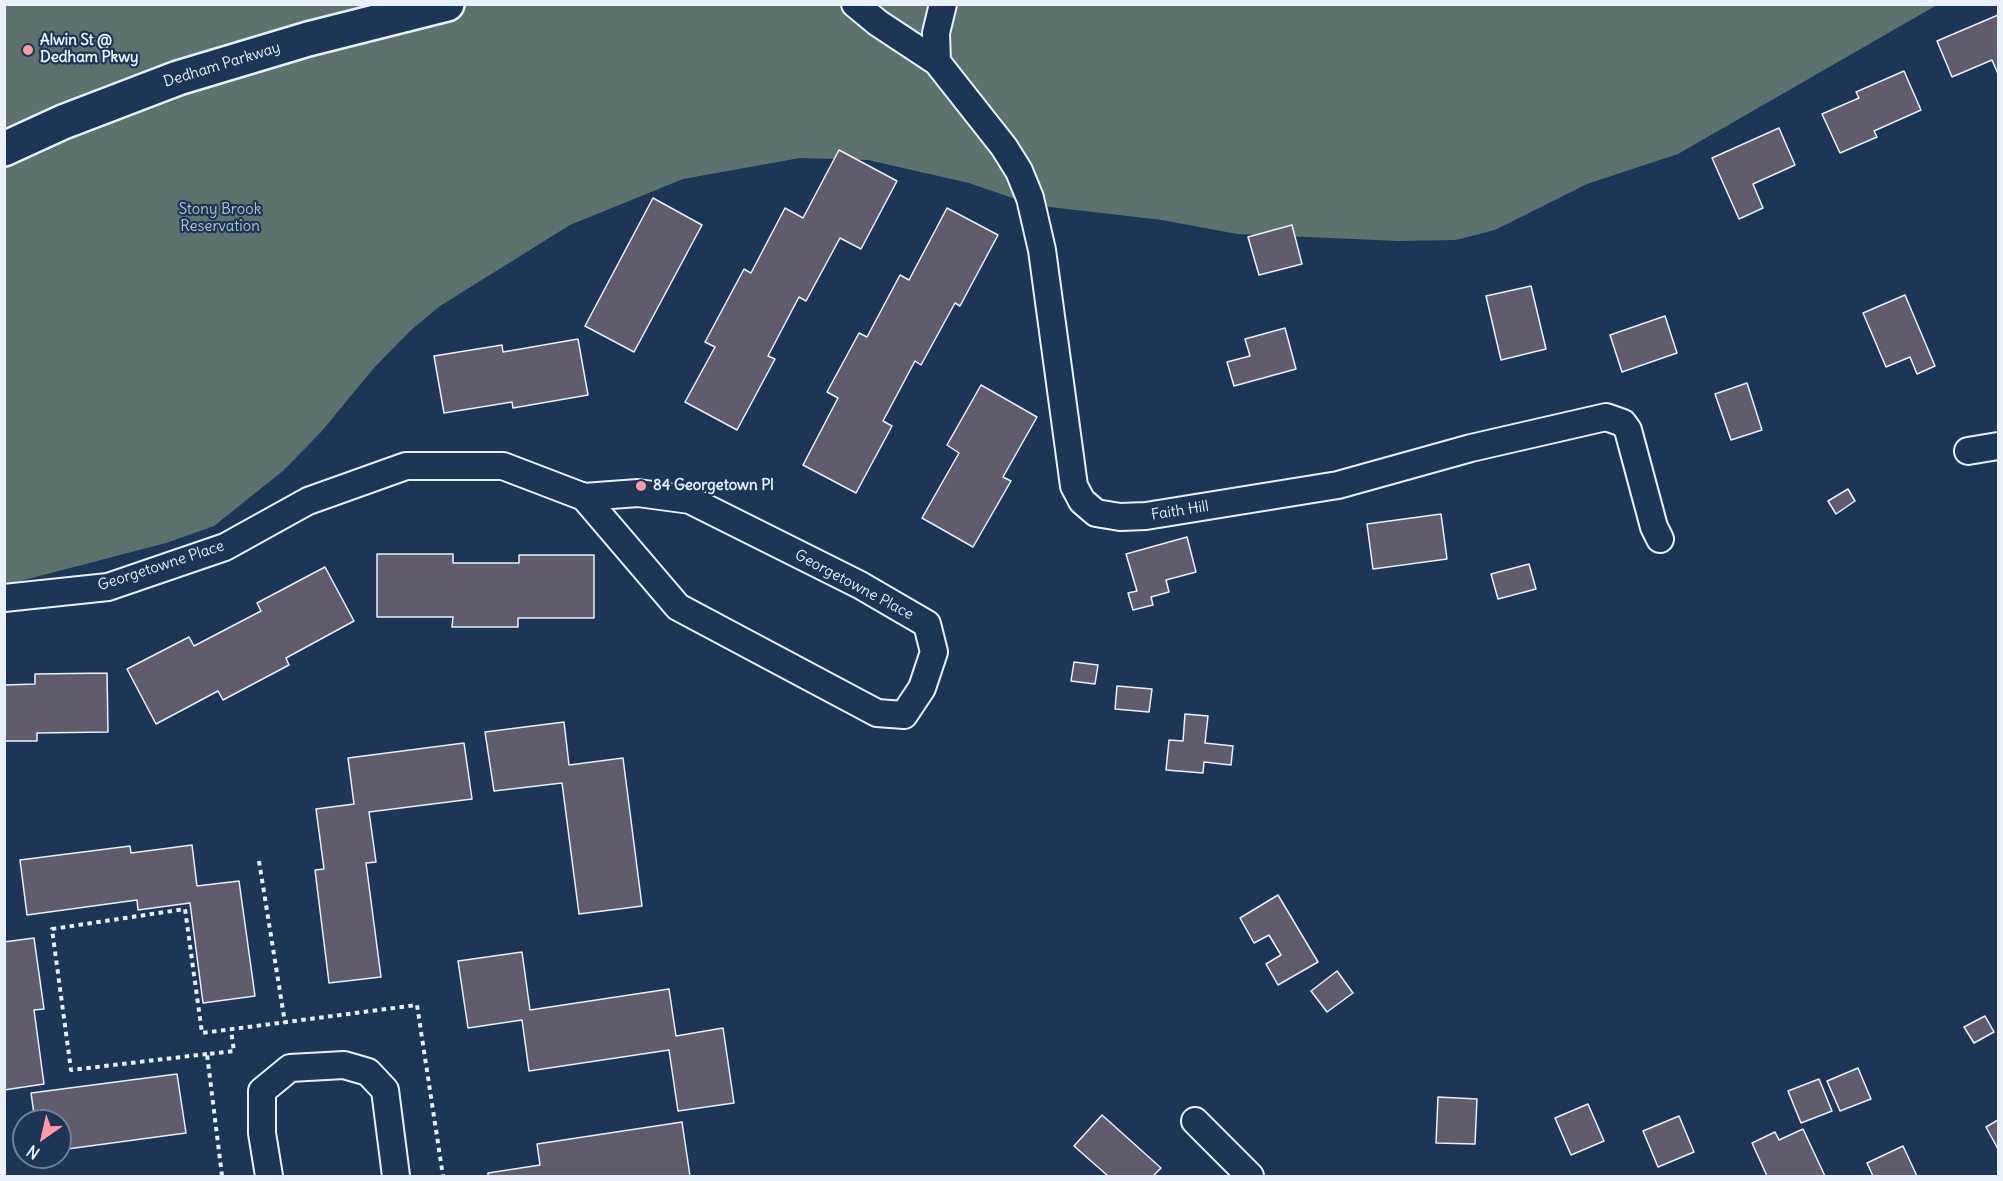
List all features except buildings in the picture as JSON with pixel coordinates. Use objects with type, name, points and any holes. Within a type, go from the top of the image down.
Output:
[{"type":"main road","name":"Dedham Parkway","points":[[4,149],[63,122],[178,78],[308,39],[447,4]]},
{"type":"street","name":"Faith Hill","points":[[855,4],[878,24],[937,62],[1004,147],[1019,171],[1030,198],[1042,250],[1074,486],[1082,501],[1096,513],[1120,517],[1146,516],[1338,485],[1471,447],[1606,417],[1623,423],[1628,430],[1654,527],[1660,539]]},
{"type":"street","points":[[937,62],[936,33],[943,4]]},
{"type":"street","points":[[1968,451],[1998,446]]},
{"type":"street","name":"Georgetowne Place","points":[[4,598],[108,587],[225,547],[308,501],[406,466],[503,466],[584,497],[638,493],[690,500],[860,585],[927,624],[934,652],[922,688],[904,715],[877,713],[678,607],[584,497]]},
{"type":"street","points":[[269,1176],[262,1133],[262,1091],[290,1068],[344,1065],[368,1072],[385,1090],[396,1176]]},
{"type":"street","points":[[1195,1121],[1250,1176]]},
{"type":"path","points":[[259,861],[285,1023]]},
{"type":"path","points":[[185,909],[202,1033],[231,1030],[234,1051],[207,1054],[71,1070],[52,929],[185,909]]},
{"type":"path","points":[[207,1054],[222,1176]]},
{"type":"green space","name":"Stony Brook Reservation","points":[[4,5],[1937,5],[1678,154],[1587,184],[1495,230],[1456,240],[1399,241],[1237,234],[1162,220],[1033,205],[969,183],[868,160],[800,158],[683,179],[570,225],[440,306],[411,330],[373,369],[321,432],[284,470],[214,526],[166,543],[5,585]]},
{"type":"place","name":"Alwin St @ Dedham Pkwy","points":[[28,50]]},
{"type":"place","name":"84 Georgetown Pl","points":[[641,486]]}]
